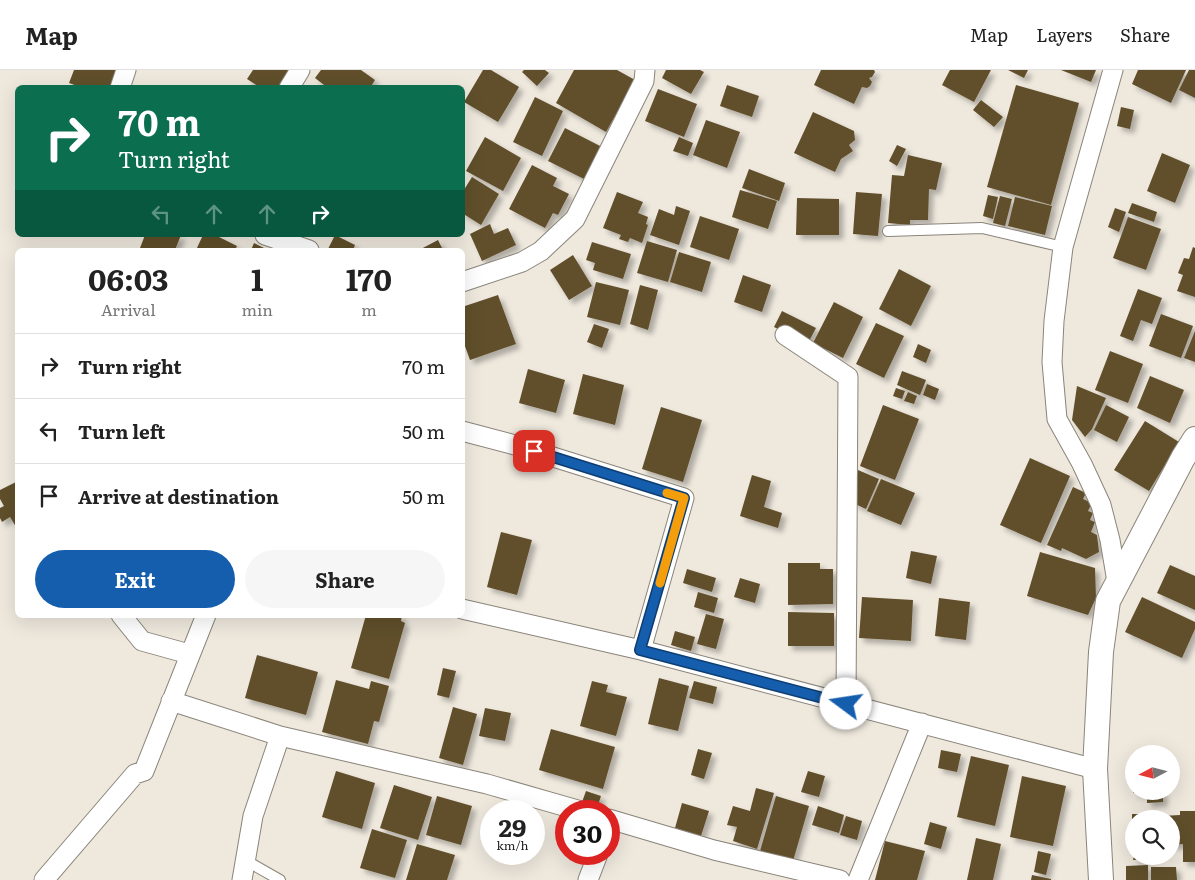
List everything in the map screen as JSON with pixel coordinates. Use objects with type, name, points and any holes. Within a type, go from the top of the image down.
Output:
[{"type":"street","points":[[121,85],[126,70]]},
{"type":"street","points":[[291,85],[300,70]]},
{"type":"street","points":[[465,281],[522,262],[541,251],[575,219],[644,81],[645,70]]},
{"type":"street","points":[[1113,70],[1063,247],[1054,321],[1052,362],[1057,419],[1082,464],[1101,505],[1110,540],[1117,582]]},
{"type":"street","points":[[270,237],[303,248]]},
{"type":"street","points":[[784,335],[848,377],[846,704]]},
{"type":"street","points":[[465,432],[524,448],[684,498],[640,650]]},
{"type":"street","points":[[1101,880],[1096,769],[1101,652],[1108,601],[1183,458],[1195,439]]},
{"type":"street","points":[[465,610],[640,650],[1096,769]]},
{"type":"street","points":[[123,618],[142,641],[189,654]]},
{"type":"street","points":[[44,880],[135,774],[144,771],[205,618]]},
{"type":"street","points":[[171,701],[280,736],[487,784],[555,803]]},
{"type":"street","points":[[858,880],[922,723]]},
{"type":"street","points":[[242,880],[253,816],[280,736]]},
{"type":"street","points":[[620,824],[714,850],[840,880]]},
{"type":"street","points":[[588,880],[594,865]]},
{"type":"lane","points":[[888,231],[982,228],[1063,247]]},
{"type":"lane","points":[[245,860],[280,880]]},
{"type":"building","points":[[74,70],[118,70],[113,85],[75,85],[69,83]]},
{"type":"building","points":[[253,70],[299,70],[290,85],[256,85],[247,79]]},
{"type":"building","points":[[321,70],[361,70],[375,80],[372,85],[324,85],[315,78]]},
{"type":"building","points":[[483,70],[491,70],[519,87],[498,122],[465,103]]},
{"type":"building","points":[[524,70],[545,70],[549,73],[537,86],[522,72]]},
{"type":"building","points":[[574,70],[617,70],[635,80],[606,132],[556,103]]},
{"type":"building","points":[[666,70],[700,70],[704,72],[691,94],[662,78]]},
{"type":"building","points":[[821,70],[874,70],[875,72],[869,78],[872,82],[870,86],[867,88],[862,87],[854,104],[814,85]]},
{"type":"building","points":[[950,70],[991,70],[974,102],[942,85]]},
{"type":"building","points":[[1008,70],[1028,70],[1024,78]]},
{"type":"building","points":[[1061,70],[1096,70],[1091,82]]},
{"type":"building","points":[[1138,70],[1186,70],[1171,103],[1132,84]]},
{"type":"building","points":[[1189,70],[1195,70],[1195,98],[1179,90]]},
{"type":"building","points":[[727,85],[759,96],[752,117],[720,106]]},
{"type":"building","points":[[1016,85],[1079,103],[1051,205],[987,187]]},
{"type":"building","points":[[658,89],[697,104],[684,137],[645,121]]},
{"type":"building","points":[[535,97],[563,111],[542,156],[513,142]]},
{"type":"building","points":[[981,100],[1003,117],[994,127],[973,110]]},
{"type":"building","points":[[1121,107],[1134,110],[1130,129],[1117,126]]},
{"type":"building","points":[[813,112],[854,131],[855,140],[849,145],[853,151],[841,159],[835,172],[794,153]]},
{"type":"building","points":[[706,120],[740,132],[727,168],[693,155]]},
{"type":"building","points":[[565,128],[602,147],[586,180],[548,161]]},
{"type":"building","points":[[485,137],[521,158],[503,191],[466,171]]},
{"type":"building","points":[[679,137],[693,143],[688,156],[673,151]]},
{"type":"building","points":[[897,145],[906,149],[897,166],[889,161]]},
{"type":"building","points":[[1162,153],[1190,165],[1175,203],[1147,191]]},
{"type":"building","points":[[908,155],[942,163],[936,190],[929,189],[928,220],[910,220],[910,225],[888,223],[892,175],[904,176]]},
{"type":"building","points":[[532,165],[557,178],[553,186],[569,194],[558,215],[553,213],[545,228],[509,209]]},
{"type":"building","points":[[749,169],[785,183],[779,201],[742,188]]},
{"type":"building","points":[[472,177],[499,194],[481,225],[465,215],[465,188]]},
{"type":"building","points":[[740,190],[777,201],[768,229],[732,217]]},
{"type":"building","points":[[617,192],[643,202],[638,213],[648,217],[646,224],[648,225],[642,243],[630,238],[628,242],[619,239],[621,235],[603,228]]},
{"type":"building","points":[[856,192],[882,194],[878,236],[853,234]]},
{"type":"building","points":[[988,195],[998,197],[993,219],[983,216]]},
{"type":"building","points":[[1000,196],[1012,199],[1005,226],[993,223]]},
{"type":"building","points":[[1015,197],[1052,206],[1045,235],[1008,226]]},
{"type":"building","points":[[797,198],[839,199],[839,235],[796,235]]},
{"type":"building","points":[[1132,203],[1157,212],[1154,222],[1128,213]]},
{"type":"building","points":[[676,206],[690,211],[679,245],[650,235],[659,209],[674,215]]},
{"type":"building","points":[[1115,208],[1126,212],[1119,232],[1108,227]]},
{"type":"building","points":[[700,216],[739,229],[729,260],[690,247]]},
{"type":"building","points":[[1128,217],[1161,229],[1146,270],[1113,258]]},
{"type":"building","points":[[490,224],[494,234],[508,228],[516,245],[482,261],[470,234]]},
{"type":"building","points":[[144,237],[180,237],[176,248],[140,248]]},
{"type":"building","points":[[202,237],[219,237],[237,246],[236,248],[197,248]]},
{"type":"building","points":[[334,237],[339,237],[355,245],[354,248],[328,248]]},
{"type":"building","points":[[438,240],[442,248],[423,248]]},
{"type":"building","points":[[647,241],[677,250],[668,282],[637,273]]},
{"type":"building","points":[[592,242],[631,254],[623,279],[593,270],[595,263],[586,260]]},
{"type":"building","points":[[254,243],[264,248],[252,248]]},
{"type":"building","points":[[1193,247],[1195,248],[1195,297],[1177,291],[1183,275],[1178,273],[1184,258],[1189,259]]},
{"type":"building","points":[[679,252],[711,262],[702,292],[670,282]]},
{"type":"building","points":[[573,255],[592,286],[569,300],[550,270]]},
{"type":"building","points":[[899,269],[931,286],[911,326],[879,309]]},
{"type":"building","points":[[743,275],[771,285],[762,312],[734,302]]},
{"type":"building","points":[[596,282],[629,290],[620,325],[587,317]]},
{"type":"building","points":[[640,285],[658,290],[648,330],[630,324]]},
{"type":"building","points":[[1138,289],[1162,298],[1152,324],[1141,320],[1133,341],[1120,336]]},
{"type":"building","points":[[498,295],[516,344],[470,360],[465,346],[465,306]]},
{"type":"building","points":[[834,302],[863,317],[843,358],[813,343]]},
{"type":"building","points":[[782,311],[816,328],[808,343],[774,327]]},
{"type":"building","points":[[1161,314],[1193,326],[1181,358],[1149,346]]},
{"type":"building","points":[[876,323],[904,336],[884,378],[856,364]]},
{"type":"building","points":[[594,324],[609,329],[602,348],[587,342]]},
{"type":"building","points":[[1195,331],[1195,362],[1184,358]]},
{"type":"building","points":[[918,344],[931,350],[926,363],[913,357]]},
{"type":"building","points":[[1110,351],[1143,364],[1128,403],[1095,390]]},
{"type":"building","points":[[528,369],[565,380],[556,413],[519,403]]},
{"type":"building","points":[[902,371],[926,380],[920,395],[897,385]]},
{"type":"building","points":[[583,374],[624,385],[615,425],[573,414]]},
{"type":"building","points":[[1150,376],[1184,390],[1170,423],[1137,408]]},
{"type":"building","points":[[927,384],[939,389],[935,400],[923,395]]},
{"type":"building","points":[[1077,386],[1106,398],[1092,429],[1085,437],[1072,420]]},
{"type":"building","points":[[896,388],[905,391],[902,399],[893,396]]},
{"type":"building","points":[[908,392],[917,396],[914,404],[904,401]]},
{"type":"building","points":[[883,405],[919,419],[895,480],[860,466]]},
{"type":"building","points":[[1106,405],[1129,417],[1117,442],[1094,430]]},
{"type":"building","points":[[661,407],[702,420],[683,482],[642,469]]},
{"type":"building","points":[[1145,421],[1179,442],[1149,491],[1114,470]]},
{"type":"building","points":[[1030,458],[1070,476],[1041,543],[1000,525]]},
{"type":"building","points":[[858,470],[879,479],[866,509],[853,503]]},
{"type":"building","points":[[752,475],[771,481],[764,507],[782,513],[778,528],[740,516]]},
{"type":"building","points":[[881,479],[915,493],[901,525],[867,511]]},
{"type":"building","points":[[15,482],[15,525],[10,517],[2,522],[0,518],[0,508],[4,506],[0,499],[0,490]]},
{"type":"building","points":[[1073,487],[1086,493],[1083,499],[1092,503],[1088,511],[1093,513],[1090,520],[1095,522],[1091,532],[1097,535],[1099,552],[1086,559],[1062,548],[1061,551],[1047,545]]},
{"type":"building","points":[[501,532],[532,540],[517,595],[487,587]]},
{"type":"building","points":[[911,551],[937,556],[931,584],[906,578]]},
{"type":"building","points":[[1040,552],[1095,568],[1096,598],[1088,615],[1027,596]]},
{"type":"building","points":[[788,563],[820,563],[820,569],[833,569],[833,604],[788,605]]},
{"type":"building","points":[[1170,565],[1195,576],[1195,610],[1157,593]]},
{"type":"building","points":[[687,569],[716,578],[712,592],[683,583]]},
{"type":"building","points":[[740,578],[760,584],[755,603],[734,597]]},
{"type":"building","points":[[698,592],[718,598],[714,613],[694,607]]},
{"type":"building","points":[[862,597],[913,600],[911,641],[859,638]]},
{"type":"building","points":[[1142,597],[1195,622],[1195,629],[1182,658],[1125,632]]},
{"type":"building","points":[[939,598],[970,602],[966,640],[935,636]]},
{"type":"building","points":[[788,612],[834,613],[834,646],[788,646]]},
{"type":"building","points":[[706,614],[724,619],[716,649],[697,644]]},
{"type":"building","points":[[365,618],[402,618],[401,621],[405,623],[389,679],[351,668]]},
{"type":"building","points":[[675,631],[695,637],[691,651],[671,645]]},
{"type":"building","points":[[257,655],[318,672],[306,715],[245,698]]},
{"type":"building","points":[[443,668],[456,671],[449,698],[437,695]]},
{"type":"building","points":[[659,678],[689,686],[678,731],[648,724]]},
{"type":"building","points":[[336,680],[369,689],[371,681],[389,686],[379,722],[374,721],[368,744],[322,732]]},
{"type":"building","points":[[592,681],[608,685],[606,692],[627,697],[616,736],[580,726]]},
{"type":"building","points":[[694,681],[717,687],[713,704],[689,698]]},
{"type":"building","points":[[453,707],[477,714],[463,765],[439,758]]},
{"type":"building","points":[[485,708],[511,713],[505,741],[479,736]]},
{"type":"building","points":[[551,729],[615,747],[603,789],[539,770]]},
{"type":"building","points":[[698,749],[712,753],[704,779],[691,775]]},
{"type":"building","points":[[941,750],[961,754],[957,772],[938,768]]},
{"type":"building","points":[[971,756],[1009,765],[995,826],[957,817]]},
{"type":"building","points":[[336,771],[375,783],[362,829],[322,817]]},
{"type":"building","points":[[808,771],[825,776],[819,797],[801,792]]},
{"type":"building","points":[[1022,776],[1066,786],[1053,846],[1010,837]]},
{"type":"building","points":[[394,785],[432,797],[418,840],[380,828]]},
{"type":"building","points":[[756,788],[774,793],[757,849],[733,841],[737,827],[727,825],[733,806],[750,811]]},
{"type":"building","points":[[586,791],[601,796],[600,800],[583,800]]},
{"type":"building","points":[[437,796],[472,806],[461,845],[426,835]]},
{"type":"building","points":[[776,796],[809,806],[793,861],[760,851]]},
{"type":"building","points":[[1147,800],[1163,800],[1163,802],[1147,803]]},
{"type":"building","points":[[682,803],[709,811],[701,836],[675,828]]},
{"type":"building","points":[[818,806],[844,815],[839,833],[812,825]]},
{"type":"building","points":[[1180,811],[1195,811],[1195,862],[1183,862],[1183,844],[1180,844]]},
{"type":"building","points":[[846,816],[862,821],[857,840],[840,835]]},
{"type":"building","points":[[930,822],[947,827],[941,849],[924,844]]},
{"type":"building","points":[[372,829],[407,840],[395,878],[360,868]]},
{"type":"building","points":[[976,838],[1001,844],[993,880],[967,880]]},
{"type":"building","points":[[885,841],[925,851],[917,880],[875,880]]},
{"type":"building","points":[[417,844],[455,855],[447,880],[406,880]]},
{"type":"building","points":[[1038,851],[1051,854],[1046,875],[1034,872]]},
{"type":"building","points":[[1148,865],[1148,880],[1126,880],[1126,866]]},
{"type":"building","points":[[1151,867],[1176,867],[1177,880],[1151,880]]},
{"type":"building","points":[[1032,875],[1051,879],[1051,880],[1031,880]]},
{"type":"slow traffic","points":[[660,583],[684,498],[667,493]]},
{"type":"route","points":[[534,451],[684,498],[640,650],[846,704]]}]
